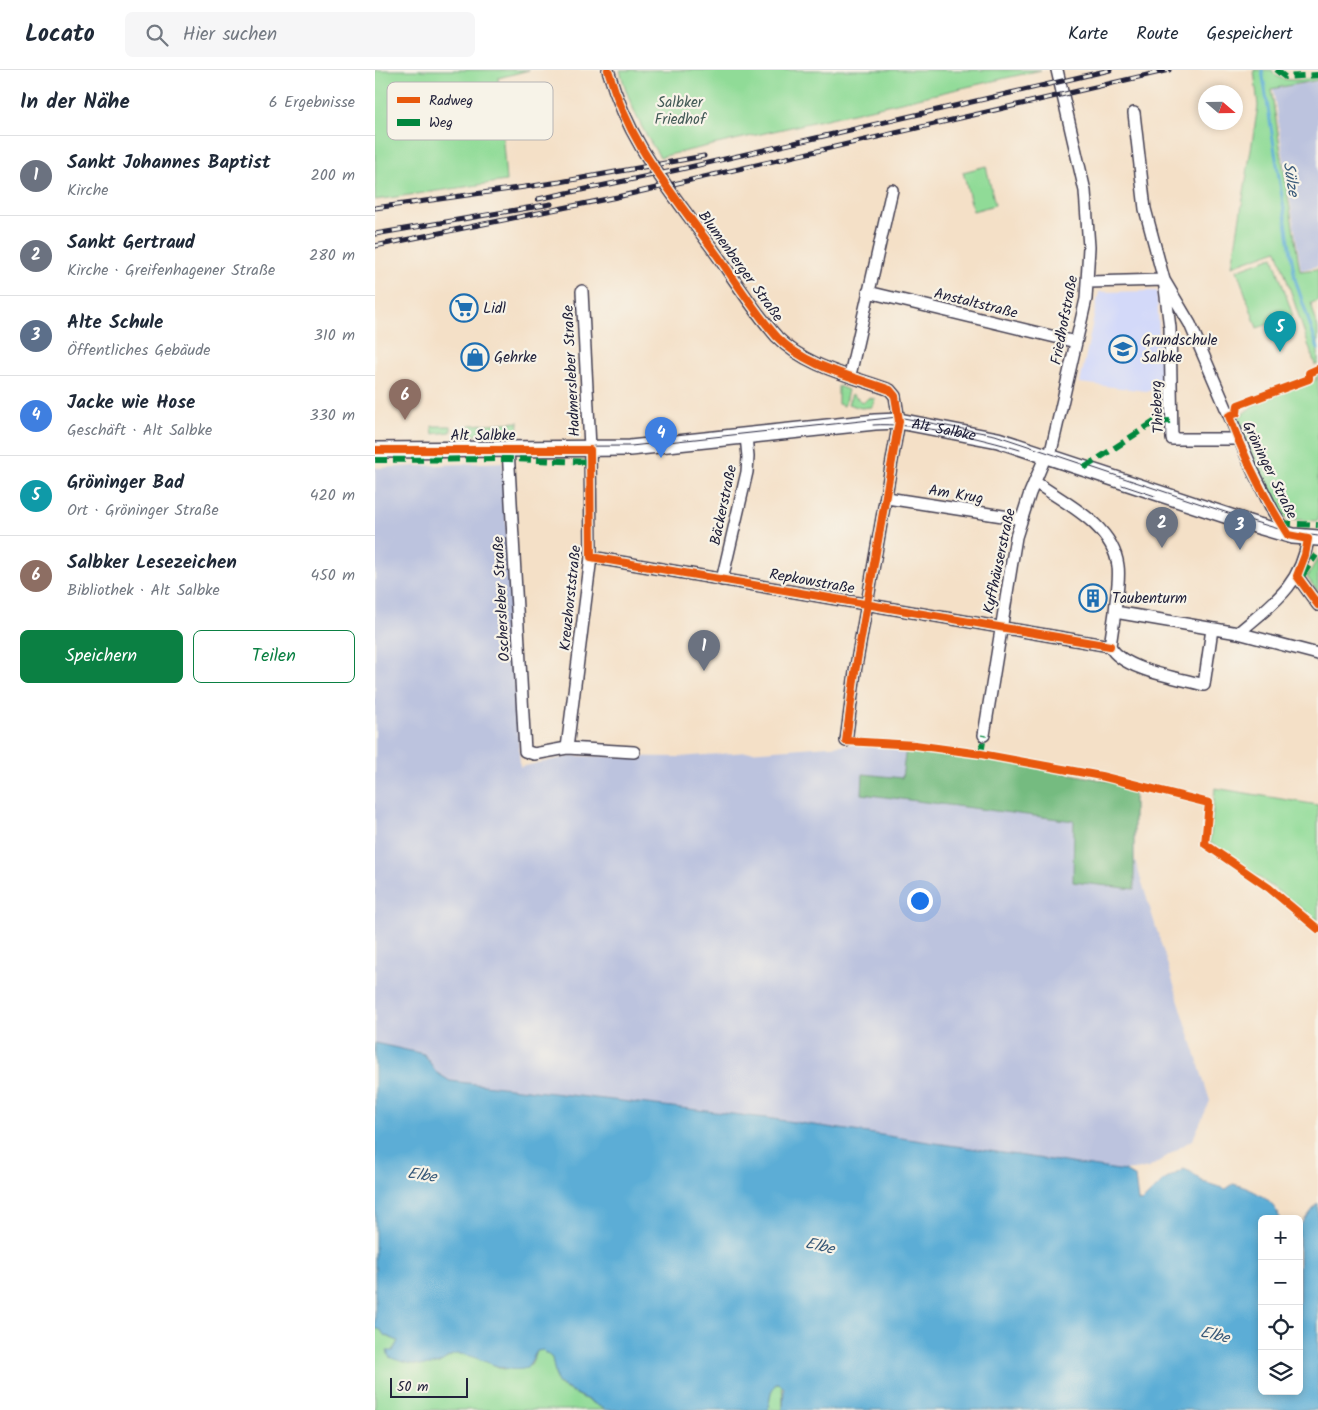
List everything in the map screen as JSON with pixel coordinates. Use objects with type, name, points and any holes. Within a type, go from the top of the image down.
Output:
[{"type":"main road","name":"Alt Salbke","points":[[375,450],[590,450],[630,448],[875,422],[899,422],[977,435],[1048,456],[1288,535],[1313,538]]},
{"type":"street","name":"Blumenberger Straße","points":[[608,70],[623,116],[641,150],[772,332],[799,356],[891,391],[895,396],[899,422]]},
{"type":"street","name":"Friedhofstraße","points":[[1048,456],[1089,282],[1088,211],[1057,70]]},
{"type":"street","name":"Gröninger Straße","points":[[1134,113],[1145,209],[1164,280],[1190,324],[1237,439],[1273,511],[1288,535]]},
{"type":"street","points":[[850,375],[892,190]]},
{"type":"street","points":[[1089,282],[1164,280]]},
{"type":"street","name":"Thieberg","points":[[1164,280],[1169,322],[1171,439],[1237,439]]},
{"type":"street","name":"Hadmersleber Straße","points":[[582,291],[590,450]]},
{"type":"street","name":"Anstaltstraße","points":[[868,292],[1076,342]]},
{"type":"street","points":[[846,741],[867,604],[899,422]]},
{"type":"street","name":"Bäckerstraße","points":[[722,580],[747,472],[746,436]]},
{"type":"street","name":"Oschersleber Straße","points":[[508,449],[524,747],[527,753],[532,754],[567,748]]},
{"type":"street","name":"Kreuzhorststraße","points":[[567,748],[591,557],[590,450]]},
{"type":"street","name":"Kyffhäuserstraße","points":[[984,735],[1021,519],[1035,482],[1048,456]]},
{"type":"street","points":[[1035,482],[1091,521],[1110,544],[1118,564],[1115,612],[1110,646],[1113,653],[1137,666],[1204,685],[1212,629]]},
{"type":"street","name":"Am Krug","points":[[887,498],[1021,519]]},
{"type":"street","points":[[1238,633],[1277,599],[1297,576],[1313,538]]},
{"type":"street","name":"Repkowstraße","points":[[591,557],[1110,646]]},
{"type":"street","points":[[1297,576],[1318,605]]},
{"type":"street","points":[[1115,612],[1238,633],[1318,654]]},
{"type":"street","points":[[567,748],[634,752]]},
{"type":"shaded area","points":[[1318,81],[1318,266],[1301,270],[1273,89]]},
{"type":"shaded area","name":"Grundschule Salbke","points":[[1157,291],[1162,390],[1146,391],[1080,383],[1099,292]]},
{"type":"shaded area","points":[[503,462],[520,767],[572,756],[679,757],[856,744],[986,758],[1134,786],[1135,860],[1210,1101],[1193,1139],[1149,1168],[1125,1171],[766,1118],[450,1081],[437,1073],[424,1054],[375,1043],[375,468]]},
{"type":"green space","points":[[375,70],[529,70],[498,78],[498,82],[387,82],[387,140],[503,140],[506,181],[375,200]]},
{"type":"green space","name":"Salbker Friedhof","points":[[620,70],[1041,70],[660,157],[636,115]]},
{"type":"green space","points":[[1254,70],[1272,70],[1275,75],[1286,80],[1318,77],[1318,80],[1271,89],[1300,271],[1318,269],[1318,301],[1311,303],[1318,328],[1318,364],[1315,365],[1277,250],[1232,266],[1258,106]]},
{"type":"green space","points":[[986,166],[995,205],[973,211],[963,172]]},
{"type":"green space","points":[[1273,257],[1293,316],[1257,328],[1237,270]]},
{"type":"green space","points":[[1318,371],[1318,521],[1286,519],[1264,485],[1237,419],[1254,405],[1264,400],[1317,379],[1314,375]]},
{"type":"green space","points":[[838,386],[848,390],[844,406],[838,404]]},
{"type":"green space","points":[[852,394],[863,403],[868,398],[875,399],[872,407],[861,408],[848,404]]},
{"type":"green space","points":[[519,422],[518,435],[471,435],[469,425]]},
{"type":"green space","points":[[432,426],[451,426],[451,432],[433,434]]},
{"type":"green space","points":[[1318,558],[1318,592],[1307,577]]},
{"type":"green space","points":[[906,748],[986,758],[1134,786],[1134,889],[1073,882],[1074,821],[862,794],[863,774],[902,778]]},
{"type":"green space","points":[[1215,788],[1318,805],[1318,920],[1210,842]]},
{"type":"green space","points":[[375,1328],[381,1330],[384,1335],[398,1341],[393,1351],[437,1364],[456,1353],[474,1356],[503,1369],[531,1364],[537,1351],[543,1350],[552,1358],[557,1384],[606,1410],[375,1410]]},
{"type":"green space","points":[[776,1383],[782,1384],[783,1410],[768,1410],[771,1392]]},
{"type":"water","name":"Elbe","points":[[375,1043],[424,1054],[437,1073],[450,1081],[766,1118],[1125,1171],[1135,1177],[1138,1201],[1142,1202],[1163,1181],[1184,1169],[1203,1182],[1226,1189],[1233,1184],[1247,1188],[1267,1200],[1278,1215],[1258,1215],[1258,1395],[1303,1395],[1303,1222],[1318,1203],[1318,1410],[783,1410],[784,1388],[779,1383],[776,1383],[771,1392],[768,1410],[606,1410],[557,1383],[552,1358],[543,1350],[537,1351],[527,1368],[509,1369],[468,1355],[459,1354],[434,1365],[421,1365],[389,1357],[387,1351],[393,1351],[398,1341],[384,1335],[381,1330],[375,1328]]},
{"type":"waterway","name":"Sülze","points":[[1262,70],[1295,279],[1318,349]]},
{"type":"tram line","points":[[375,447],[631,446],[898,417],[995,435],[1255,522],[1289,532],[1318,536]]},
{"type":"tram line","points":[[873,425],[927,428],[1020,450]]},
{"type":"tram line","points":[[1122,485],[1155,496]]},
{"type":"railway","points":[[538,199],[677,170],[1110,70]]},
{"type":"railway","points":[[375,246],[617,197],[1169,70]]},
{"type":"railway","points":[[375,208],[560,182],[704,156]]},
{"type":"railway","points":[[375,234],[551,204]]},
{"type":"marked path","points":[[1276,70],[1285,77],[1318,75]]},
{"type":"marked path","points":[[1084,468],[1154,422],[1170,421]]},
{"type":"marked path","points":[[375,460],[509,459],[590,462]]},
{"type":"marked path","points":[[1280,523],[1318,525]]},
{"type":"marked path","points":[[1302,576],[1316,555]]},
{"type":"marked path","points":[[981,754],[984,735]]},
{"type":"cycle path","points":[[608,70],[627,120],[650,162],[777,337],[802,356],[815,363],[830,370],[890,390],[895,396],[899,421],[855,672],[846,741],[915,745],[981,754],[1101,776],[1209,803],[1205,844],[1269,888],[1318,929]]},
{"type":"cycle path","points":[[1318,369],[1309,373],[1309,379],[1238,405],[1237,413],[1229,416],[1255,477],[1288,535],[1308,539],[1305,555],[1297,576],[1318,605]]},
{"type":"cycle path","points":[[375,450],[590,450],[591,557],[1110,646]]},
{"type":"place","name":"Lidl","points":[[464,308]]},
{"type":"place","name":"Grundschule Salbke","points":[[1123,349]]},
{"type":"place","name":"Gröninger Bad","points":[[1280,352]]},
{"type":"place","name":"Gehrke","points":[[475,357]]},
{"type":"place","name":"Salbker Lesezeichen","points":[[405,420]]},
{"type":"place","name":"Jacke wie Hose","points":[[661,458]]},
{"type":"place","name":"Sankt Gertraud","points":[[1162,548]]},
{"type":"place","name":"Alte Schule","points":[[1240,550]]},
{"type":"place","name":"Taubenturm","points":[[1093,598]]},
{"type":"place","name":"Sankt Johannes Baptist","points":[[704,671]]}]
